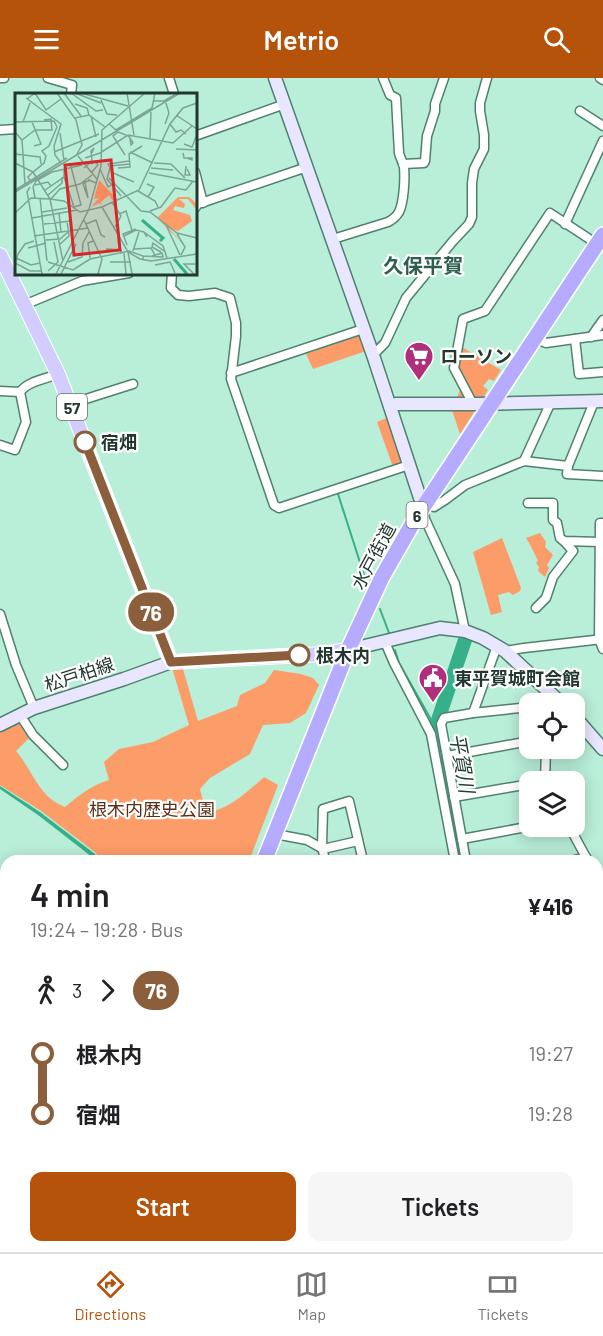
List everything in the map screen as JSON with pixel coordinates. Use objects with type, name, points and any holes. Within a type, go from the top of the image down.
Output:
[{"type":"highway","name":"水戸街道","points":[[266,855],[348,650],[382,577],[407,531],[600,240]]},
{"type":"main road","name":"57","points":[[0,255],[58,374],[171,662]]},
{"type":"main road","points":[[171,662],[323,654],[348,650]]},
{"type":"street","points":[[48,78],[72,85],[71,93]]},
{"type":"street","points":[[170,78],[174,93]]},
{"type":"street","points":[[275,78],[333,239],[409,465],[425,505],[425,519],[455,584],[465,631]]},
{"type":"street","points":[[333,239],[388,222],[399,212],[404,186],[404,164],[399,153],[396,98],[390,94],[383,78]]},
{"type":"street","points":[[404,164],[424,163],[425,161],[427,136],[444,78]]},
{"type":"street","points":[[373,355],[385,342],[406,298],[469,224],[472,217],[474,169],[484,149],[480,103],[487,78]]},
{"type":"street","points":[[196,136],[285,104]]},
{"type":"street","points":[[580,111],[603,126]]},
{"type":"street","points":[[0,130],[15,129]]},
{"type":"street","points":[[565,224],[603,141]]},
{"type":"street","points":[[196,182],[199,206],[307,167]]},
{"type":"street","points":[[473,404],[452,364],[463,319],[485,311],[550,213],[565,224],[600,240]]},
{"type":"street","points":[[24,305],[81,281],[123,274]]},
{"type":"street","points":[[171,274],[171,288],[178,295],[215,293],[230,298],[236,323],[231,379],[274,505],[279,508],[409,465]]},
{"type":"street","points":[[591,336],[603,320]]},
{"type":"street","points":[[231,373],[363,328]]},
{"type":"street","points":[[535,338],[546,343],[603,335]]},
{"type":"street","points":[[575,339],[579,374],[603,372]]},
{"type":"street","points":[[20,392],[23,388],[58,374]]},
{"type":"street","points":[[70,404],[133,384]]},
{"type":"street","points":[[0,391],[20,392]]},
{"type":"street","points":[[0,445],[15,450],[18,445],[26,422],[20,392]]},
{"type":"street","points":[[390,406],[396,404],[598,401],[568,466],[567,474],[603,476]]},
{"type":"street","points":[[524,461],[551,402]]},
{"type":"street","points":[[425,505],[434,507],[465,485],[524,461],[568,466]]},
{"type":"street","points":[[528,503],[553,504],[553,520],[557,523],[560,538],[573,551],[553,577],[546,598],[536,608]]},
{"type":"street","points":[[603,523],[600,523],[603,649]]},
{"type":"street","points":[[564,541],[600,542]]},
{"type":"street","points":[[0,614],[16,665],[34,708]]},
{"type":"street","points":[[348,650],[440,628],[456,629],[483,638],[501,649],[552,693]]},
{"type":"street","points":[[501,649],[601,639]]},
{"type":"street","points":[[385,642],[431,734],[454,855]]},
{"type":"street","points":[[473,713],[501,649]]},
{"type":"street","name":"松戸柏線","points":[[0,725],[34,708],[171,662]]},
{"type":"street","points":[[465,855],[441,724],[444,718],[519,708]]},
{"type":"street","points":[[20,715],[33,735],[63,765]]},
{"type":"street","points":[[585,729],[603,749]]},
{"type":"street","points":[[447,756],[519,743]]},
{"type":"street","points":[[454,797],[519,786]]},
{"type":"street","points":[[324,855],[323,809],[349,801],[362,855]]},
{"type":"street","points":[[462,839],[519,828]]},
{"type":"street","points":[[275,834],[307,840],[323,849],[358,841]]},
{"type":"street","points":[[575,837],[585,855]]},
{"type":"green space","points":[[361,335],[366,351],[313,369],[306,354]]},
{"type":"green space","points":[[462,347],[501,370],[494,381],[489,379],[483,386],[488,390],[460,434],[452,410],[463,383],[458,370]]},
{"type":"green space","points":[[389,417],[404,460],[400,465],[393,467],[377,422]]},
{"type":"green space","points":[[540,533],[546,542],[545,547],[553,555],[547,565],[549,568],[545,577],[538,571],[539,567],[536,563],[538,561],[526,538]]},
{"type":"green space","points":[[502,538],[521,588],[513,595],[509,592],[498,595],[502,612],[491,615],[473,552]]},
{"type":"green space","name":"根木内歴史公園","points":[[183,669],[198,721],[237,706],[240,695],[265,683],[274,670],[313,678],[319,685],[306,713],[290,723],[263,725],[250,754],[210,778],[200,789],[206,813],[230,804],[264,777],[278,785],[251,855],[97,855],[41,811],[0,785],[0,732],[20,720],[31,736],[16,751],[41,789],[54,801],[65,807],[91,788],[109,780],[104,762],[119,749],[153,742],[189,725],[173,671]]},
{"type":"shaded area","points":[[0,786],[40,812],[96,855],[89,855],[0,789]]},
{"type":"waterway","points":[[338,494],[366,581]]},
{"type":"waterway","points":[[380,609],[389,633]]},
{"type":"waterway","name":"平賀川","points":[[436,726],[465,640]]},
{"type":"waterway","name":"平賀川","points":[[395,650],[399,663],[436,726],[460,855]]},
{"type":"bus line","name":"76","points":[[85,442],[171,662],[299,655]]},
{"type":"place","name":"ローソン","points":[[419,382]]},
{"type":"place","name":"宿畑","points":[[85,442]]},
{"type":"place","name":"根木内","points":[[299,655]]},
{"type":"place","name":"東平賀城町会館","points":[[433,704]]},
{"type":"district","name":"久保平賀","points":[[423,265]]}]
